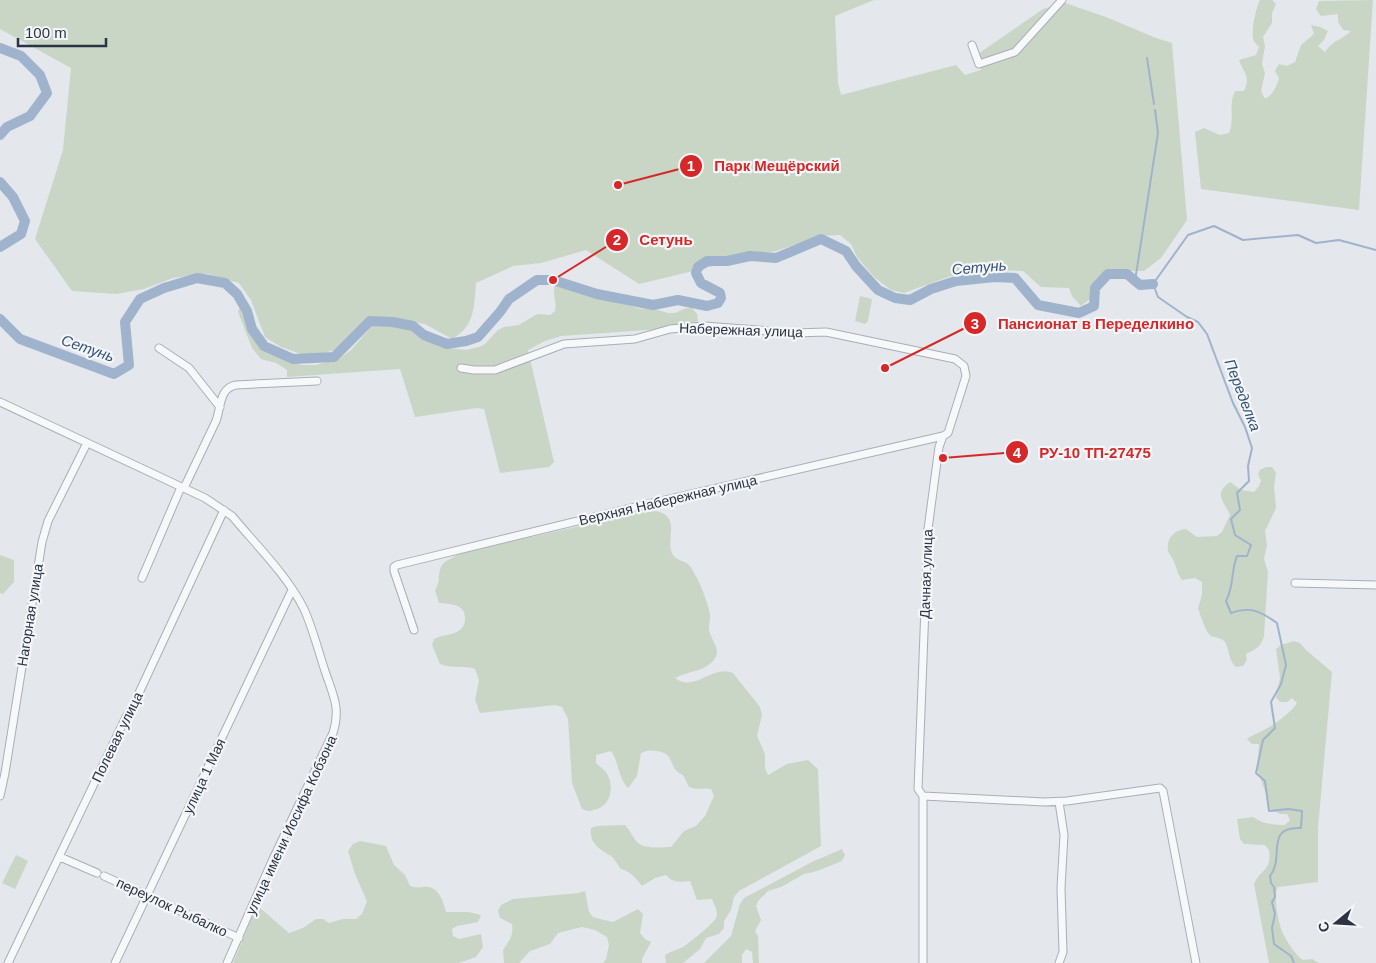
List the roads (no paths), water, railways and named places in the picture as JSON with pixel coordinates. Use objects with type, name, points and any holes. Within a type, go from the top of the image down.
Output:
[{"type":"street","points":[[972,45],[980,64],[1015,52],[1062,0]]},
{"type":"street","name":"Набережная улица","points":[[461,368],[495,370],[564,344],[636,339],[670,329],[704,326],[795,333],[826,332],[955,359],[964,366]]},
{"type":"street","points":[[159,348],[189,368],[220,407]]},
{"type":"street","name":"Дачная улица","points":[[923,796],[918,789],[928,529],[939,446],[943,436],[948,433],[966,376],[964,366]]},
{"type":"street","points":[[142,578],[182,488],[216,422],[224,393],[231,386],[318,381]]},
{"type":"street","name":"улица имени Иосифа Кобзона","points":[[0,402],[182,488],[224,510],[244,530],[292,590],[308,620],[336,703],[338,719],[334,733],[273,859],[227,963]]},
{"type":"street","name":"Верхняя Набережная улица","points":[[414,630],[394,567],[639,506],[943,436]]},
{"type":"street","name":"Нагорная улица","points":[[0,796],[42,542],[48,521],[87,443]]},
{"type":"street","name":"Полевая улица","points":[[8,963],[132,708],[224,510]]},
{"type":"street","points":[[1295,583],[1376,585]]},
{"type":"street","name":"улица 1 Мая","points":[[115,963],[292,590]]},
{"type":"street","points":[[923,963],[923,796],[1059,802],[1158,788],[1162,789],[1196,963]]},
{"type":"street","points":[[1059,802],[1064,835],[1062,888],[1063,952],[1060,963]]},
{"type":"street","name":"переулок Рыбалко","points":[[60,856],[239,938]]},
{"type":"waterway","name":"Сетунь","points":[[0,48],[21,56],[40,75],[47,93],[30,116],[7,127],[0,135]]},
{"type":"waterway","points":[[1147,58],[1154,104]]},
{"type":"waterway","points":[[1135,281],[1158,133],[1155,110]]},
{"type":"waterway","name":"Сетунь","points":[[0,182],[13,197],[25,221],[21,234],[0,247]]},
{"type":"waterway","name":"Переделка","points":[[1294,963],[1291,956],[1274,944],[1272,928],[1275,914],[1272,902],[1275,897],[1270,876],[1276,861],[1279,838],[1283,832],[1301,828],[1302,811],[1288,809],[1269,811],[1265,781],[1256,773],[1263,740],[1275,728],[1271,702],[1281,684],[1286,665],[1277,623],[1255,611],[1244,610],[1231,613],[1226,601],[1229,596],[1237,556],[1247,556],[1251,545],[1235,535],[1231,519],[1240,510],[1237,493],[1249,481],[1248,466],[1252,448],[1207,334],[1198,322],[1187,317],[1158,297],[1153,284],[1188,235],[1214,226],[1243,240],[1298,235],[1316,243],[1339,240],[1376,250]]},
{"type":"waterway","name":"Сетунь","points":[[0,319],[20,339],[114,374],[129,365],[125,322],[140,299],[164,288],[197,278],[225,283],[237,294],[247,311],[252,329],[264,346],[293,359],[334,357],[370,321],[393,322],[413,326],[424,335],[447,344],[466,341],[478,337],[509,299],[537,280],[553,280],[597,294],[653,305],[678,300],[707,306],[718,303],[721,298],[720,293],[701,283],[696,273],[698,267],[707,261],[727,261],[750,256],[776,258],[821,239],[846,251],[856,266],[878,290],[895,298],[910,300],[931,289],[956,281],[995,277],[1015,278],[1038,305],[1079,313],[1094,306],[1095,288],[1108,274],[1127,274],[1140,285],[1153,284]]},
{"type":"place","name":"Парк Мещёрский","points":[[618,185]]},
{"type":"place","name":"Сетунь","points":[[553,280]]},
{"type":"place","name":"Пансионат в Переделкино","points":[[885,368]]},
{"type":"place","name":"РУ-10 ТП-27475","points":[[943,458]]}]
